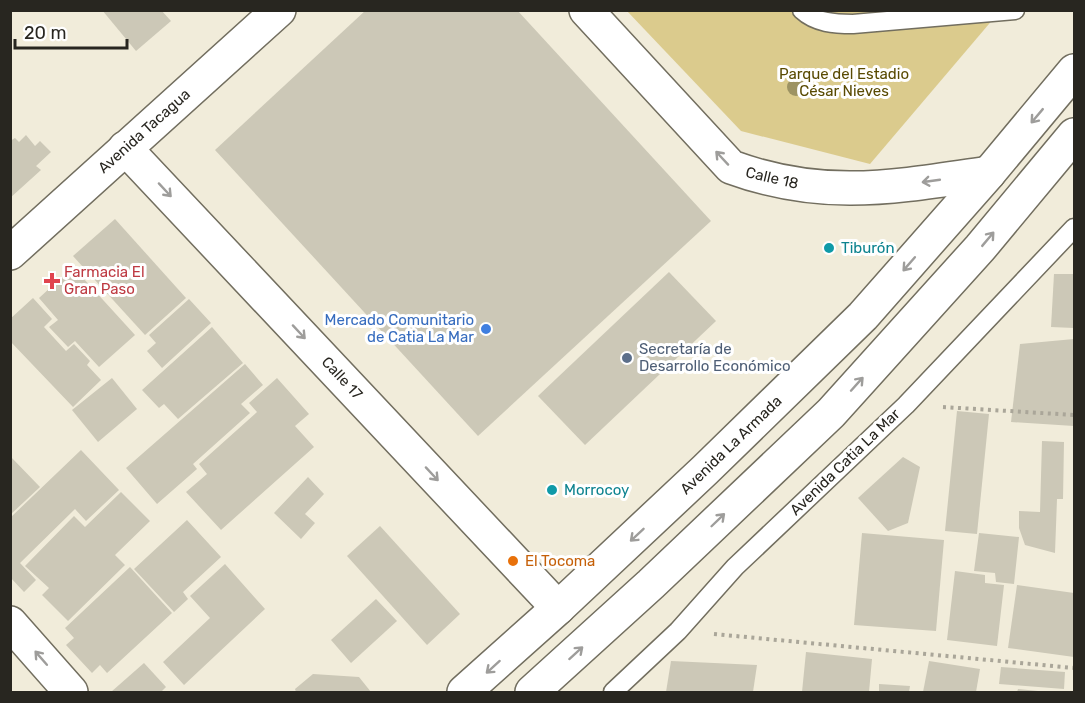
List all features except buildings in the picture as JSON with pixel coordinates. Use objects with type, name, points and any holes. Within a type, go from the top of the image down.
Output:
[{"type":"main road","name":"Avenida Tacagua","points":[[10,253],[279,10]]},
{"type":"main road","name":"Calle 18","points":[[586,10],[731,167],[764,179],[841,190],[893,187],[989,173]]},
{"type":"main road","name":"Avenida La Armada","points":[[464,693],[558,608],[863,316],[989,173],[1074,71]]},
{"type":"main road","points":[[532,693],[831,413],[980,248],[1074,135]]},
{"type":"main road","name":"Calle 17","points":[[125,148],[558,608]]},
{"type":"main road","points":[[10,623],[71,693]]},
{"type":"lane","points":[[802,10],[807,15],[832,24],[1015,10]]},
{"type":"lane","name":"Avenida Catia La Mar","points":[[613,693],[678,631],[735,567],[906,405],[1074,228]]},
{"type":"path","points":[[906,405],[1074,414]]},
{"type":"path","points":[[678,631],[1074,668]]},
{"type":"green space","name":"Parque del Estadio César Nieves","points":[[627,11],[1000,11],[870,164],[741,131]]},
{"type":"place","name":"Tiburón","points":[[829,248]]},
{"type":"place","name":"Farmacia El Gran Paso","points":[[52,281]]},
{"type":"place","name":"Mercado Comunitario de Catia La Mar","points":[[486,329]]},
{"type":"place","name":"Secretaría de Desarrollo Económico","points":[[627,358]]},
{"type":"place","name":"Morrocoy","points":[[552,490]]},
{"type":"place","name":"El Tocoma","points":[[513,561]]}]
